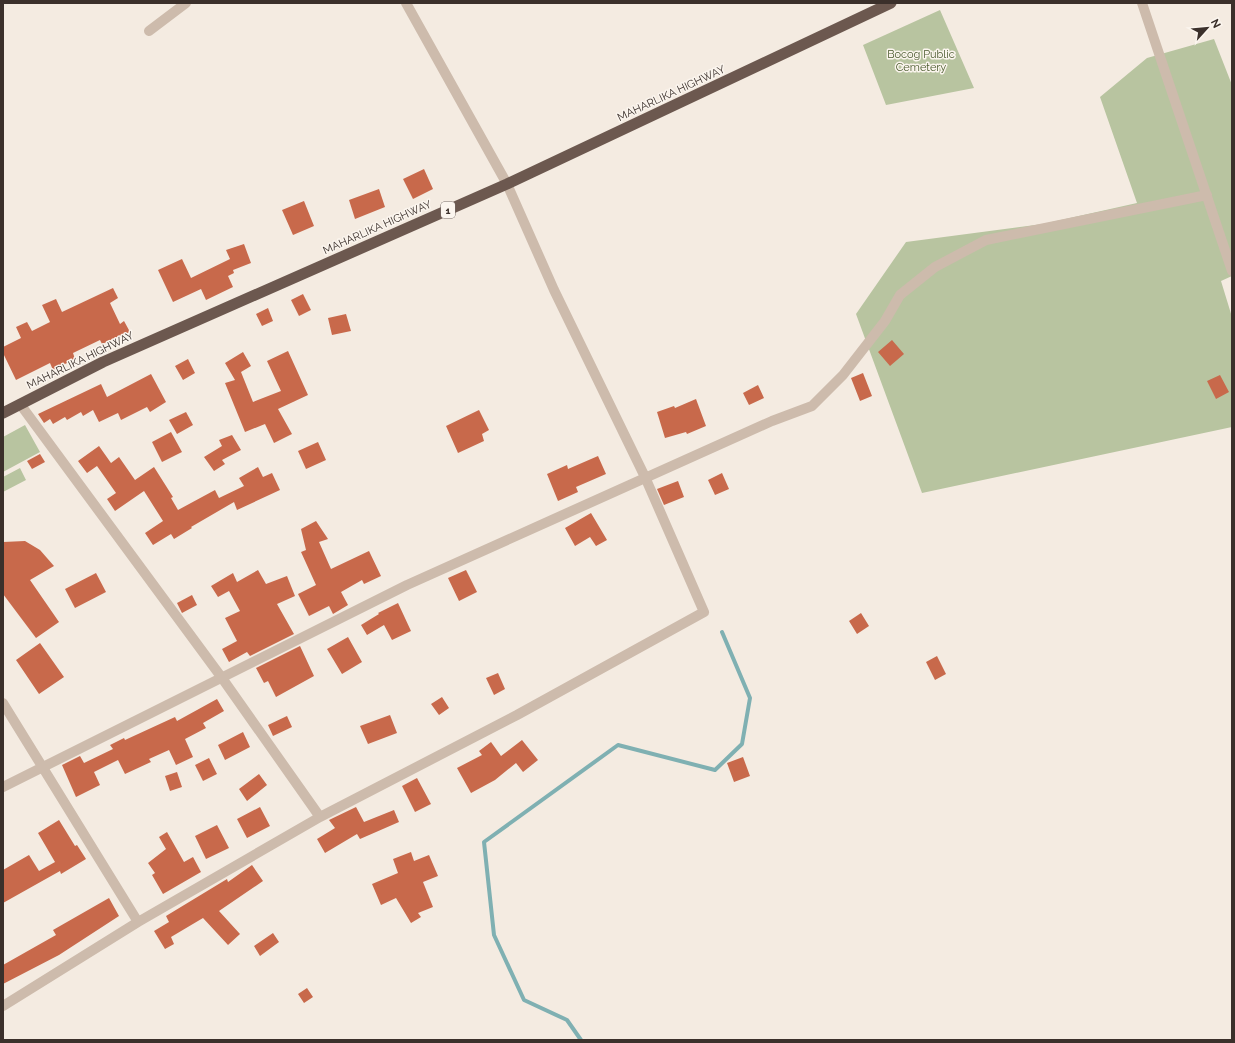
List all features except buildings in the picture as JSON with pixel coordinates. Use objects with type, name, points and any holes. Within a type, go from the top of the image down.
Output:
[{"type":"highway","name":"MAHARLIKA HIGHWAY","points":[[3,413],[103,362],[172,330],[507,184],[891,3]]},
{"type":"street","points":[[149,31],[186,3]]},
{"type":"street","points":[[3,1006],[138,922],[320,817],[517,715],[704,612],[645,477],[554,290],[507,184],[406,3]]},
{"type":"street","points":[[1142,3],[1232,271]]},
{"type":"street","points":[[3,787],[407,586],[645,477],[772,421],[812,406],[848,369],[884,321],[900,295],[935,267],[986,240],[1207,195]]},
{"type":"street","points":[[20,404],[222,678],[320,817]]},
{"type":"street","points":[[3,703],[138,922]]},
{"type":"green space","name":"Bocog Public Cemetery","points":[[940,10],[974,88],[886,105],[863,45]]},
{"type":"green space","points":[[1214,39],[1232,85],[1232,276],[1221,281],[1232,317],[1232,427],[922,493],[856,314],[906,242],[1043,224],[1137,203],[1100,97],[1147,58]]},
{"type":"green space","points":[[25,425],[40,452],[3,472],[3,437]]},
{"type":"green space","points":[[20,468],[26,480],[3,492],[3,477]]},
{"type":"waterway","points":[[581,1040],[567,1020],[524,1000],[494,935],[484,842],[618,745],[715,770],[742,744],[750,698],[722,632]]}]
